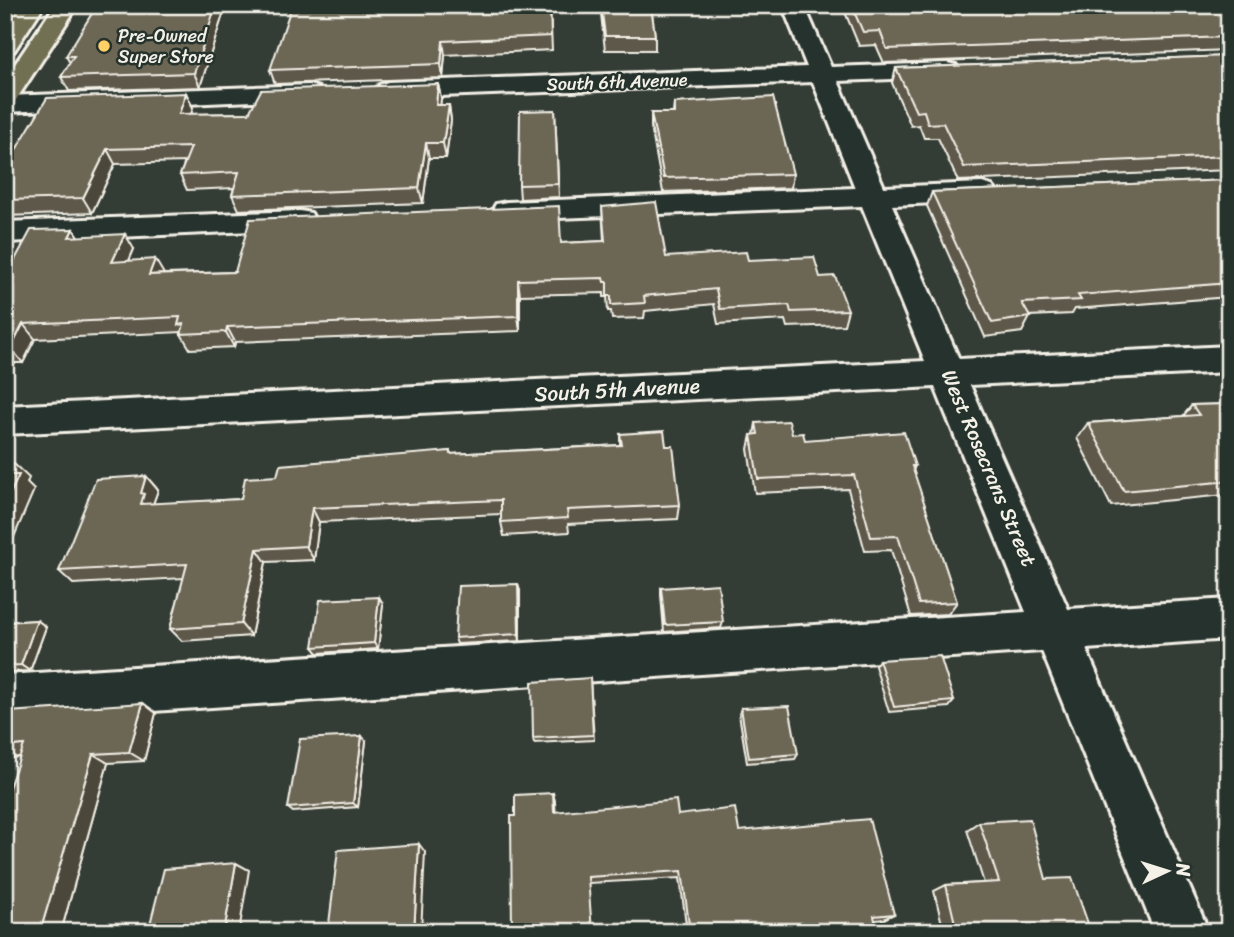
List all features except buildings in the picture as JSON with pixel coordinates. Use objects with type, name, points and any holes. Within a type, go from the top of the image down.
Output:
[{"type":"main road","points":[[5,46],[33,5]]},
{"type":"main road","points":[[5,98],[67,5]]},
{"type":"street","name":"West Rosecrans Street","points":[[793,5],[1182,932]]},
{"type":"street","name":"South 6th Avenue","points":[[359,91],[966,69]]},
{"type":"street","points":[[5,104],[331,92]]},
{"type":"street","points":[[484,212],[1014,191]]},
{"type":"street","points":[[5,232],[330,219]]},
{"type":"street","name":"South 5th Avenue","points":[[5,420],[1229,359]]},
{"type":"street","points":[[5,698],[1229,619]]},
{"type":"place","name":"Pre-Owned Super Store","points":[[104,46]]}]
